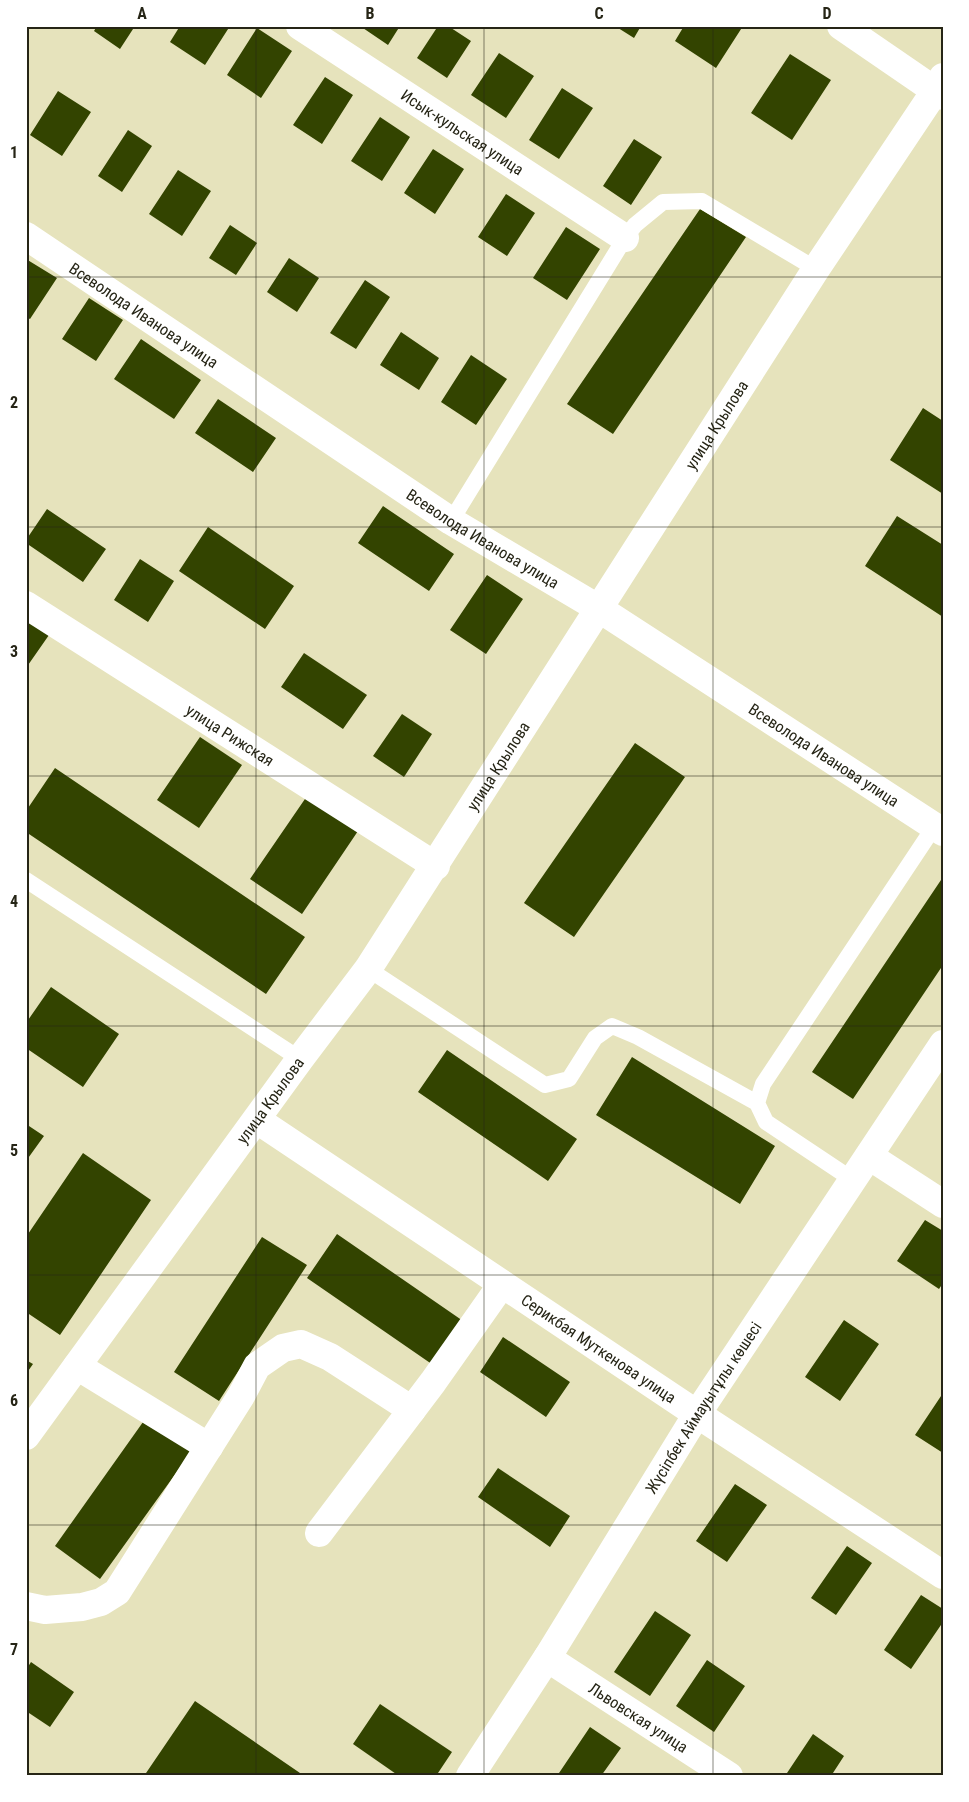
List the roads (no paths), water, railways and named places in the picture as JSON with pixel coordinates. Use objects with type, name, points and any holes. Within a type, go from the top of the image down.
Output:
[{"type":"street","name":"Исык-кульская улица","points":[[300,26],[625,238]]},
{"type":"street","points":[[841,26],[940,88]]},
{"type":"street","name":"улица Крылова","points":[[26,1436],[300,1059],[368,969],[436,866],[598,608],[816,269],[940,88]]},
{"type":"street","name":"Всеволода Иванова улица","points":[[26,236],[451,521],[598,608],[938,830]]},
{"type":"street","name":"улица Рижская","points":[[26,605],[436,866]]},
{"type":"street","name":"Жүсіпбек Аймауытұлы көшесі","points":[[470,1776],[547,1658],[697,1414],[943,1044]]},
{"type":"street","name":"Серикбая Муткенова улица","points":[[257,1120],[697,1414],[943,1575]]},
{"type":"street","points":[[869,1156],[943,1204]]},
{"type":"street","points":[[318,1532],[412,1410],[502,1284]]},
{"type":"street","points":[[26,1606],[45,1610],[82,1607],[101,1602],[117,1592],[241,1396],[257,1366],[283,1348],[301,1344],[330,1356],[412,1410]]},
{"type":"street","points":[[77,1366],[209,1447]]},
{"type":"street","name":"Львовская улица","points":[[547,1658],[729,1776]]},
{"type":"lane","points":[[451,521],[625,238],[635,225],[663,202],[702,201],[816,269]]},
{"type":"lane","points":[[757,1103],[764,1084],[938,830]]},
{"type":"lane","points":[[26,880],[300,1059]]},
{"type":"lane","points":[[368,969],[546,1085],[569,1079],[595,1038],[612,1026],[638,1037],[757,1103],[766,1122],[853,1180]]}]
